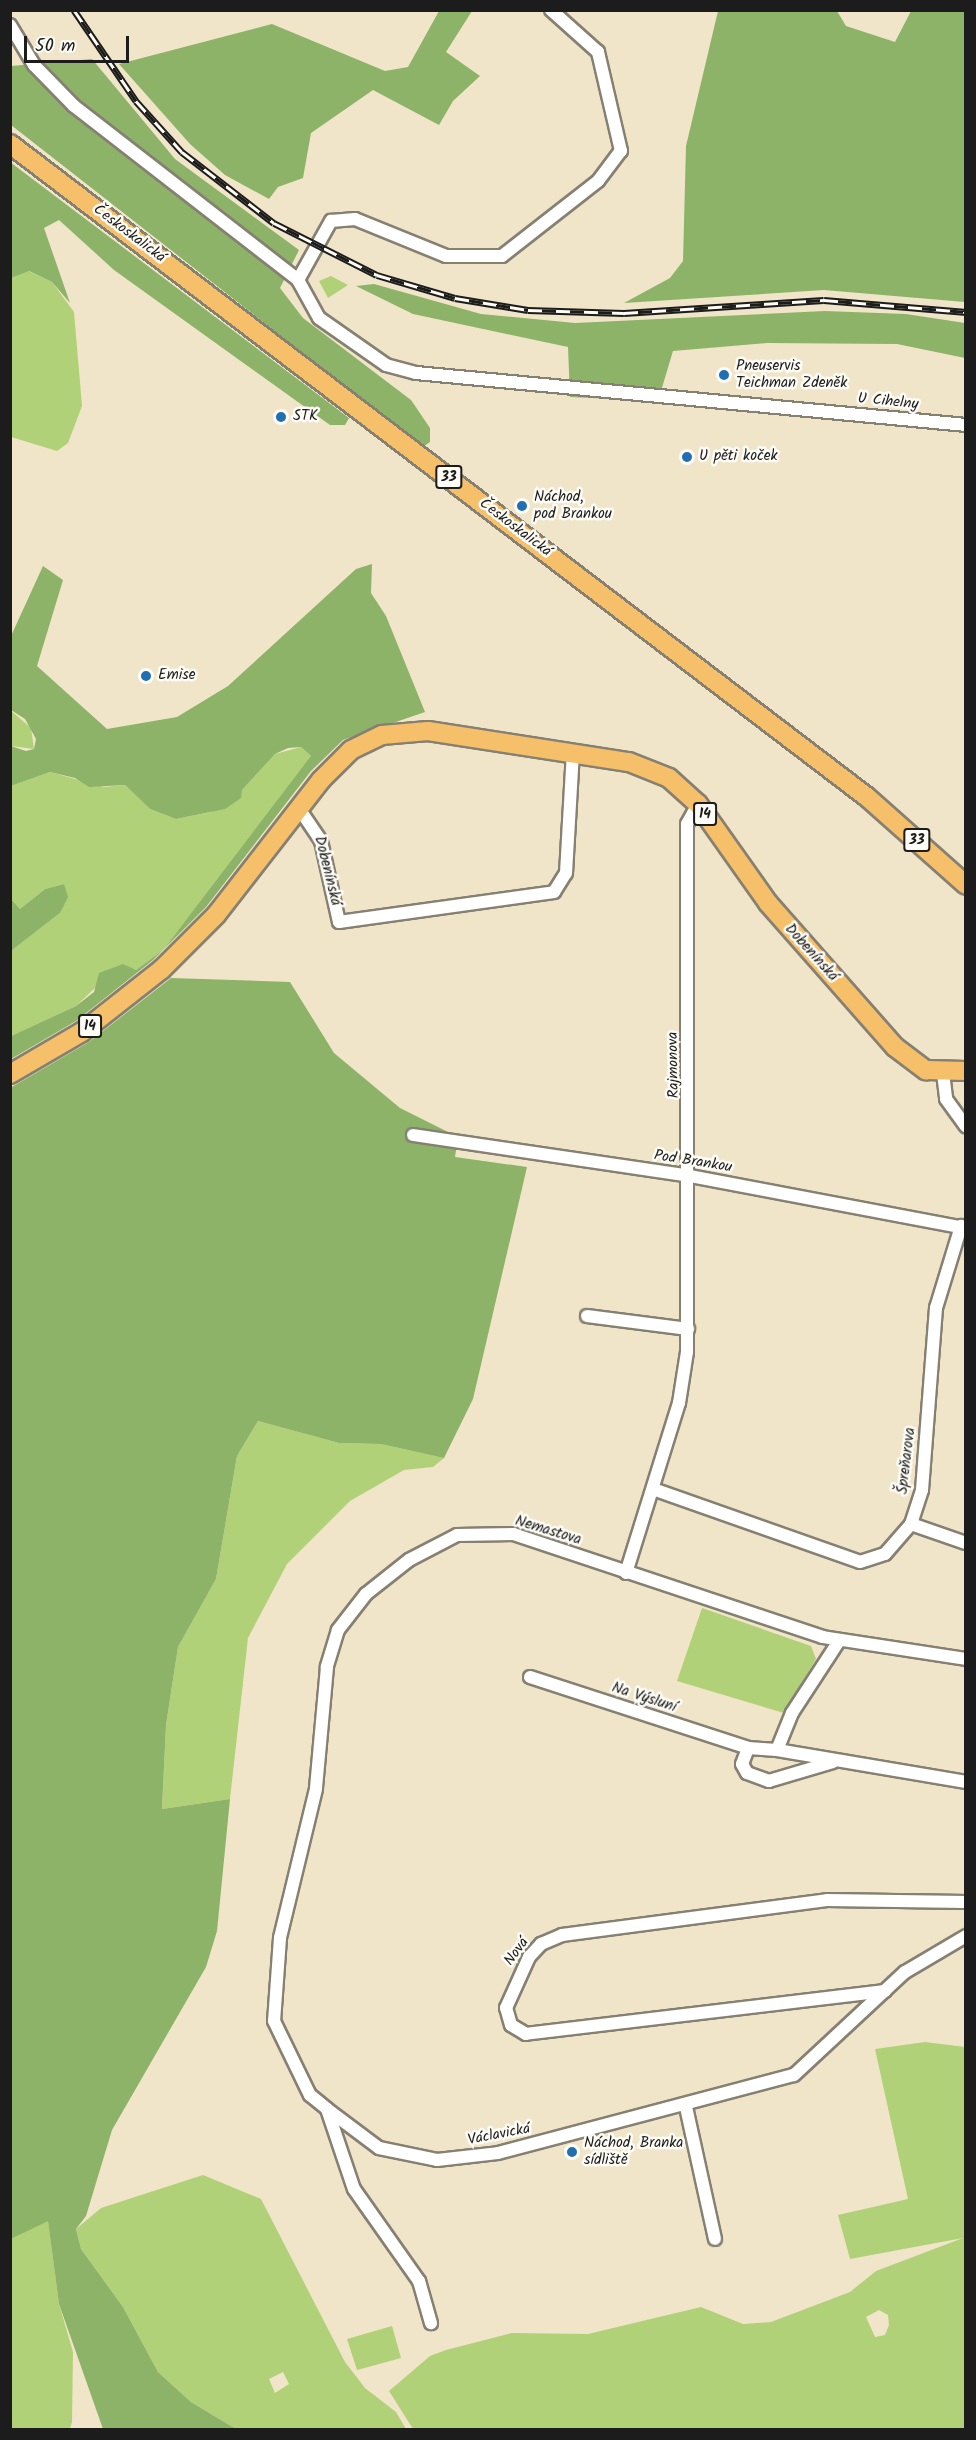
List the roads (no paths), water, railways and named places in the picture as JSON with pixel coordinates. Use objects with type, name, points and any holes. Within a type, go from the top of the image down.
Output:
[{"type":"main road","name":"Českoskalická","points":[[10,144],[867,797],[966,885]]},
{"type":"main road","name":"Dobenínská","points":[[298,807],[334,764],[382,735],[428,731],[573,752],[654,771],[698,804],[774,910],[895,1047],[918,1066],[943,1073],[966,1071]]},
{"type":"main road","name":"14","points":[[10,1074],[120,1006],[162,969],[216,915],[298,807]]},
{"type":"street","points":[[10,26],[28,58],[74,106],[298,280],[331,221],[355,219],[446,256],[502,256],[598,181],[621,152],[598,52],[551,10]]},
{"type":"street","name":"U Cihelny","points":[[298,280],[319,318],[386,365],[416,373],[966,425]]},
{"type":"street","name":"Dobenínská","points":[[298,807],[318,834],[339,922],[554,892],[566,873],[573,752]]},
{"type":"street","name":"Rajmonova","points":[[626,1573],[679,1403],[688,1329],[690,1176],[687,824],[698,804]]},
{"type":"street","points":[[943,1073],[946,1099],[966,1127]]},
{"type":"street","name":"Pod Brankou","points":[[413,1135],[690,1176],[963,1227]]},
{"type":"street","name":"Špreňarova","points":[[653,1489],[860,1562],[885,1554],[911,1524],[922,1490],[936,1308],[963,1227]]},
{"type":"street","points":[[587,1316],[688,1329]]},
{"type":"street","points":[[911,1524],[966,1543]]},
{"type":"street","name":"Nemastova","points":[[309,1824],[327,1667],[338,1630],[366,1593],[409,1560],[457,1535],[487,1532],[513,1534],[626,1573],[839,1641],[966,1659]]},
{"type":"street","points":[[777,1750],[792,1713],[839,1641]]},
{"type":"street","name":"Na Výsluní","points":[[530,1677],[748,1748],[777,1750],[832,1762],[966,1782]]},
{"type":"street","name":"Na Výsluní","points":[[748,1748],[742,1764],[747,1773],[770,1781],[832,1762]]},
{"type":"street","name":"Václavická","points":[[309,1824],[280,1938],[274,2021],[310,2095],[379,2148],[437,2160],[498,2153],[686,2107],[794,2075],[885,1991],[934,1951],[966,1936]]},
{"type":"street","name":"Nová","points":[[885,1991],[526,2034],[511,2025],[506,2008],[529,1957],[541,1944],[562,1935],[827,1900],[966,1902]]},
{"type":"street","points":[[686,2107],[715,2239]]},
{"type":"street","name":"Václavická","points":[[327,2109],[354,2190],[419,2281],[431,2323]]},
{"type":"railway","points":[[74,10],[136,101],[182,152],[274,223],[377,275],[455,298],[528,310],[624,313],[824,300],[966,312]]},
{"type":"place","name":"Pneuservis Teichman Zdeněk","points":[[724,375]]},
{"type":"place","name":"STK","points":[[281,417]]},
{"type":"place","name":"U pěti koček","points":[[687,457]]},
{"type":"place","name":"Náchod, pod Brankou","points":[[522,506]]},
{"type":"place","name":"Emise","points":[[146,676]]},
{"type":"place","name":"Náchod, Branka sídliště","points":[[572,2152]]}]
